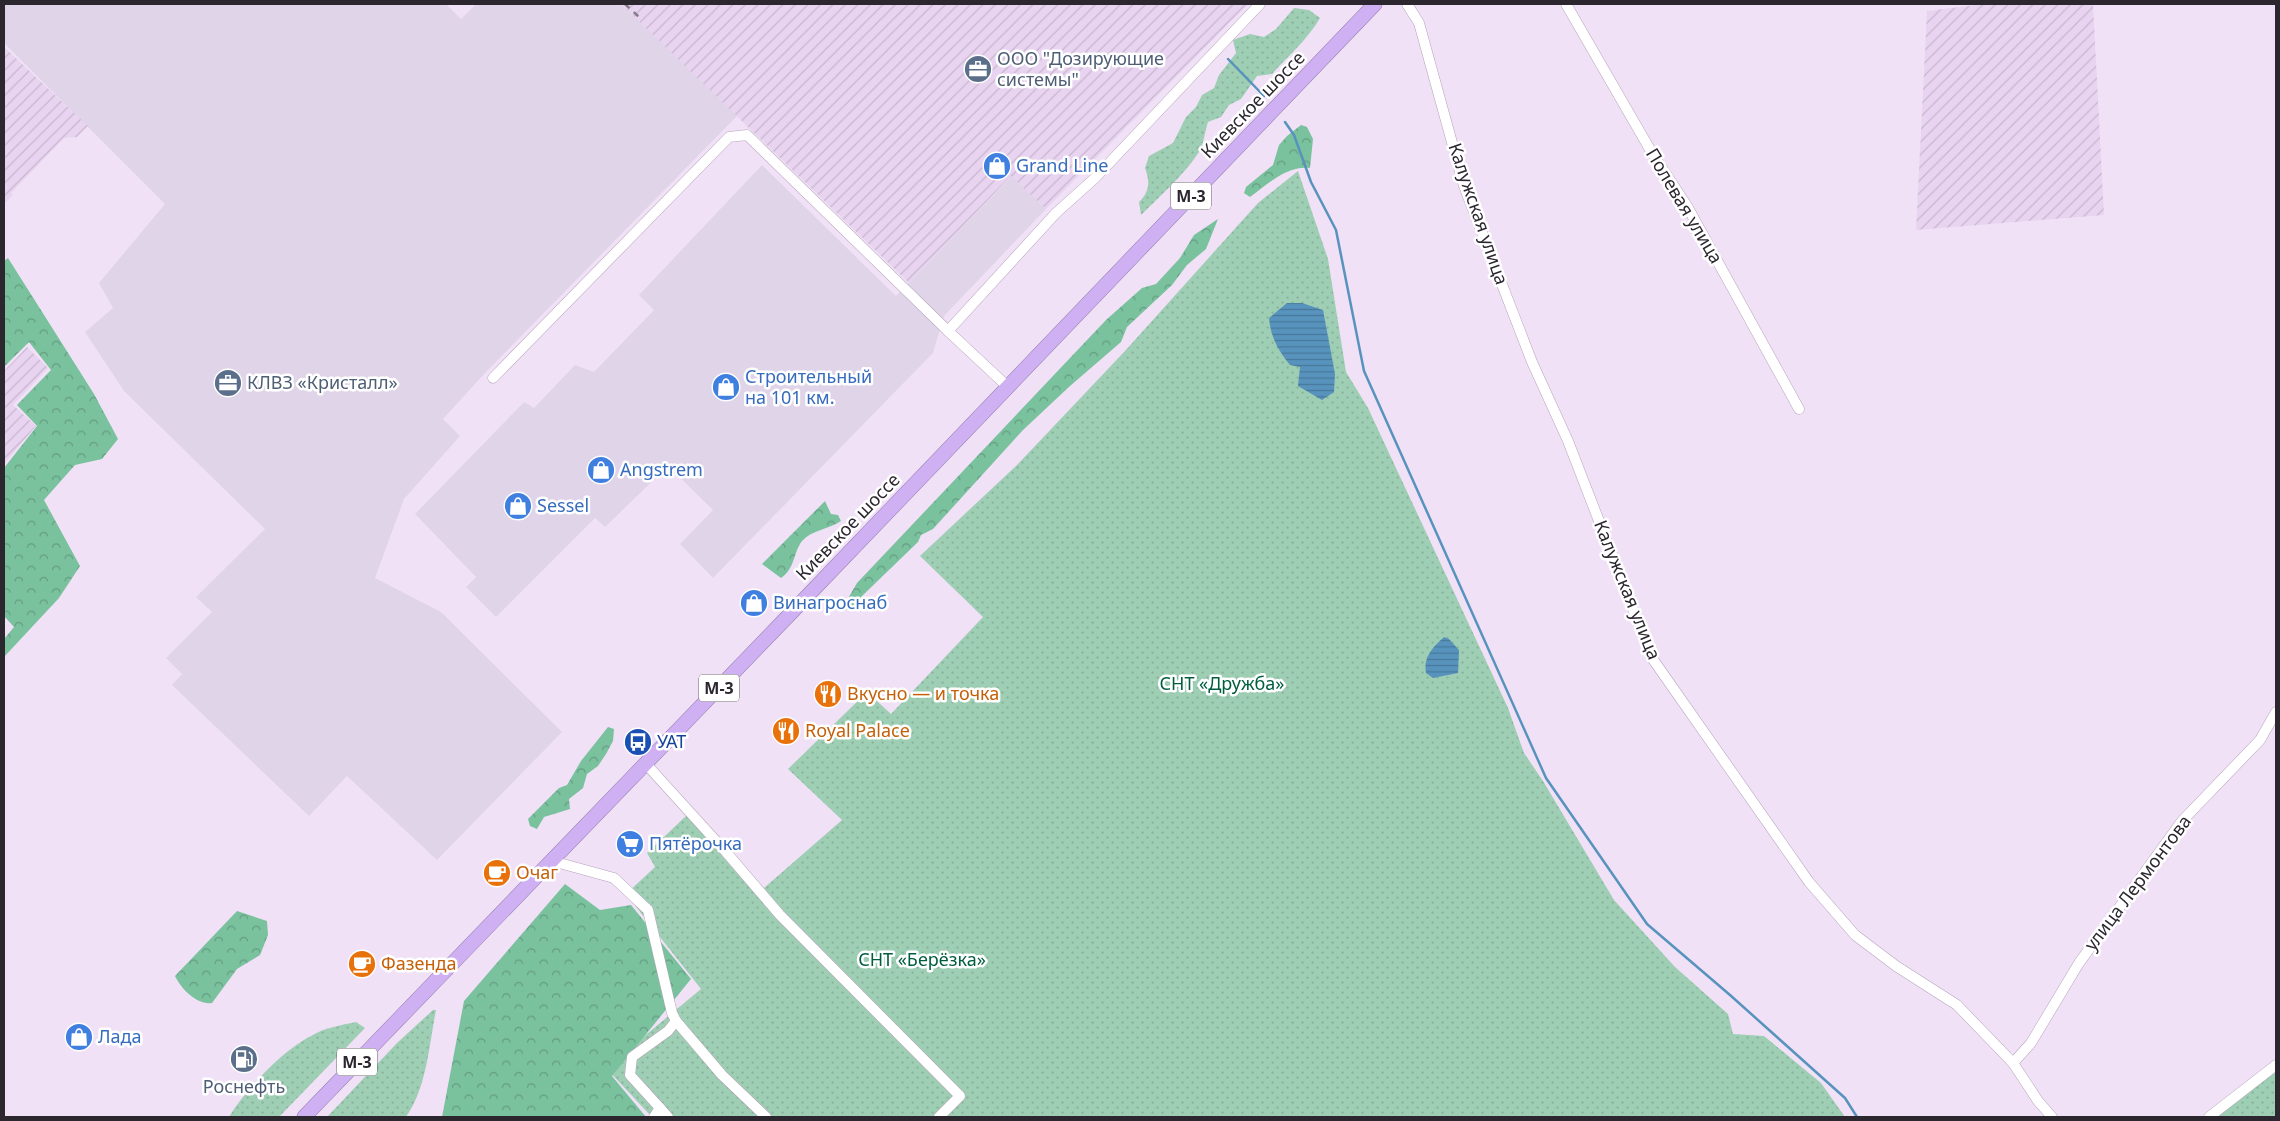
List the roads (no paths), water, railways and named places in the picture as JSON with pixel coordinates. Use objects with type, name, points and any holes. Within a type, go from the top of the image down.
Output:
[{"type":"highway","name":"Киевское шоссе","points":[[304,1117],[1008,388],[1375,4]]},
{"type":"street","points":[[948,331],[1056,213],[1095,178],[1260,4]]},
{"type":"street","name":"Калужская улица","points":[[1406,4],[1419,23],[1464,186],[1532,362],[1568,441],[1652,658],[1809,882],[1856,935],[1896,966],[1956,1005],[2013,1063],[2038,1101],[2052,1117]]},
{"type":"street","name":"Полевая улица","points":[[1566,4],[1652,152],[1686,206],[1799,409]]},
{"type":"street","points":[[493,378],[729,136],[747,136],[1008,388]]},
{"type":"street","name":"улица Лермонтова","points":[[2013,1063],[2031,1043],[2079,963],[2182,821],[2260,740],[2276,712]]},
{"type":"street","points":[[646,764],[780,915],[960,1096],[940,1117]]},
{"type":"street","points":[[552,861],[614,878],[648,910],[672,1013],[676,1021],[722,1075],[766,1117]]},
{"type":"street","points":[[668,1117],[658,1113],[630,1075],[632,1058],[668,1031],[676,1021]]},
{"type":"street","points":[[2209,1117],[2276,1065]]},
{"type":"water","points":[[1287,303],[1302,303],[1323,310],[1335,374],[1334,392],[1322,400],[1298,386],[1300,367],[1290,365],[1273,338],[1269,318]]},
{"type":"water","points":[[1444,637],[1449,639],[1459,650],[1458,673],[1433,678],[1426,673],[1427,657]]},
{"type":"waterway","points":[[1228,59],[1264,96]]},
{"type":"waterway","points":[[1285,122],[1294,135],[1311,182],[1336,230],[1364,371],[1546,778],[1647,924],[1845,1098],[1857,1117]]},
{"type":"railway","points":[[625,4],[639,17]]},
{"type":"place","name":"ООО \"Дозирующие системы\"","points":[[978,69]]},
{"type":"place","name":"Grand Line","points":[[997,166]]},
{"type":"place","name":"КЛВЗ «Кристалл»","points":[[228,383]]},
{"type":"place","name":"Строительный на 101 км.","points":[[726,387]]},
{"type":"place","name":"Angstrem","points":[[601,470]]},
{"type":"place","name":"Sessel","points":[[518,506]]},
{"type":"place","name":"Винагроснаб","points":[[754,603]]},
{"type":"place","name":"Вкусно — и точка","points":[[828,694]]},
{"type":"place","name":"Royal Palace","points":[[786,731]]},
{"type":"place","name":"УАТ","points":[[638,742]]},
{"type":"place","name":"Пятёрочка","points":[[630,844]]},
{"type":"place","name":"Очаг","points":[[497,873]]},
{"type":"place","name":"Фазенда","points":[[362,964]]},
{"type":"place","name":"Лада","points":[[79,1037]]},
{"type":"place","name":"Роснефть","points":[[244,1059]]},
{"type":"park label","name":"СНТ «Дружба»","points":[[1222,684]]},
{"type":"park label","name":"СНТ «Берёзка»","points":[[922,960]]}]
